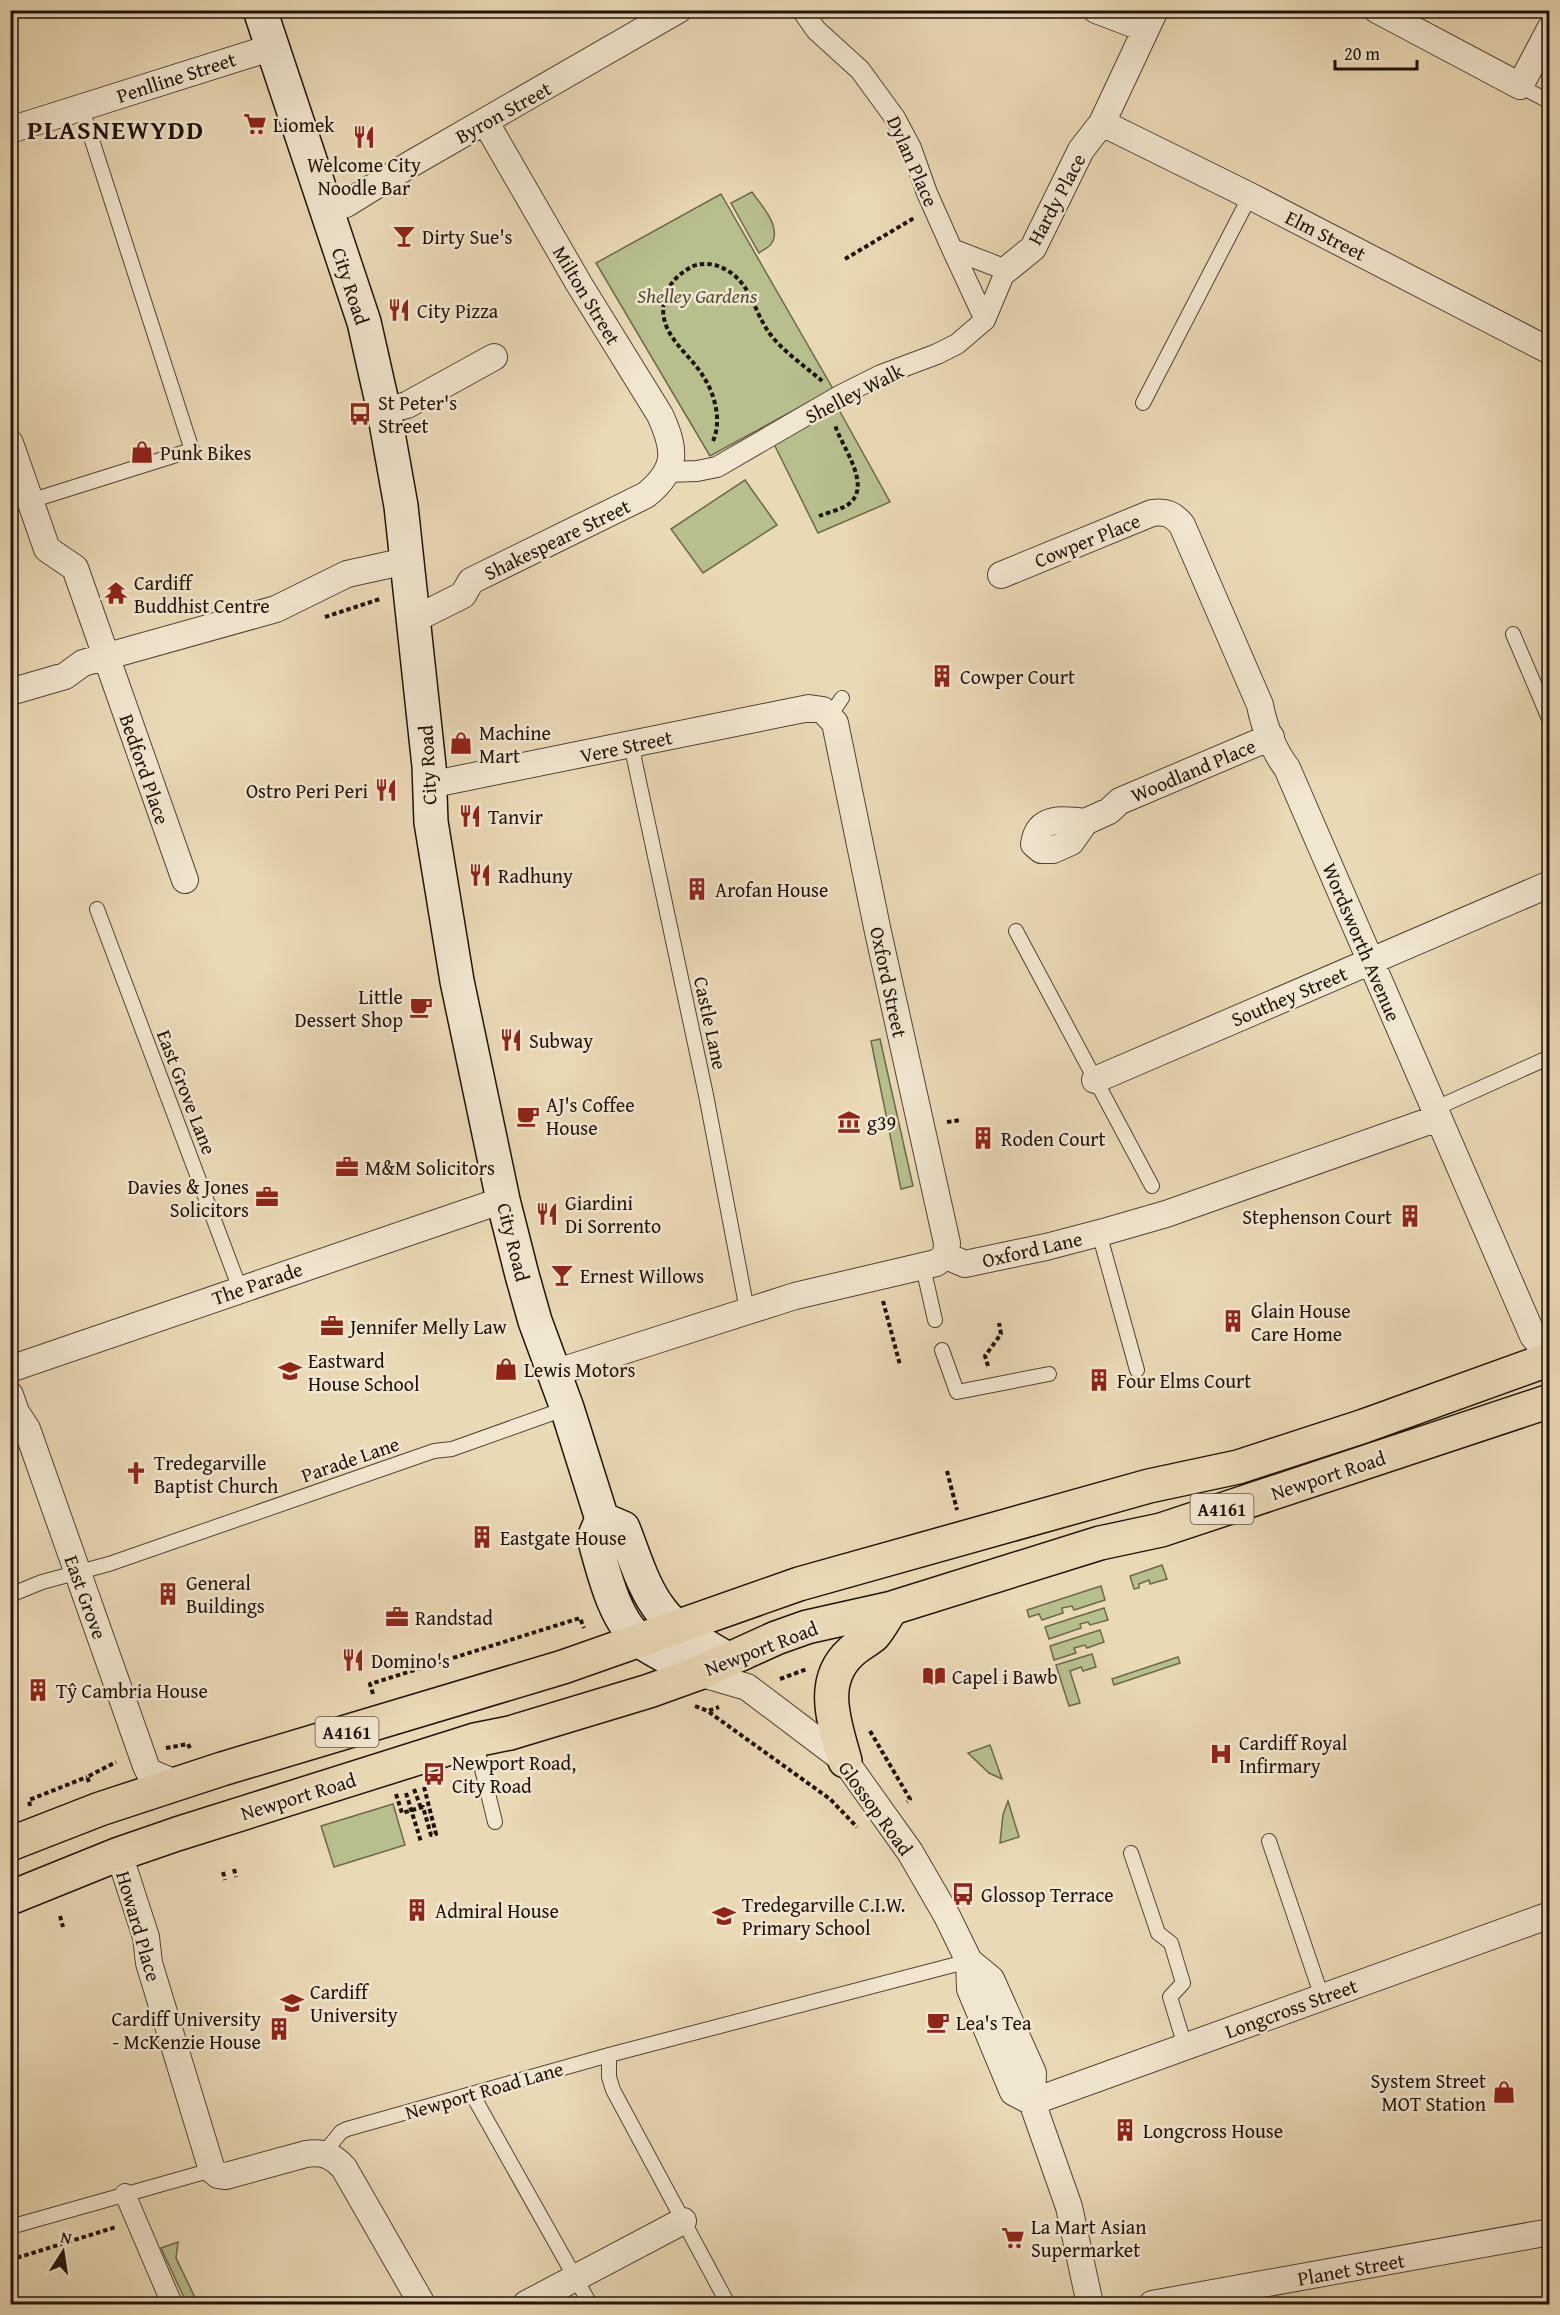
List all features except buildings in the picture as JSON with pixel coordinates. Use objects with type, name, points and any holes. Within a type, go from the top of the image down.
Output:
[{"type":"main road","name":"City Road","points":[[260,10],[364,322],[384,411],[401,506],[422,691],[430,822],[444,906],[503,1200],[535,1321],[567,1407],[602,1519],[594,1538],[602,1568],[624,1622],[640,1641]]},
{"type":"main road","name":"Newport Road","points":[[10,1844],[86,1814],[178,1784],[563,1667],[799,1584],[1149,1486],[1239,1467],[1548,1363]]},
{"type":"main road","name":"Newport Road","points":[[10,1898],[119,1854],[226,1818],[475,1740],[510,1733],[649,1691],[699,1673],[776,1638],[807,1627],[892,1608],[1100,1543],[1161,1530],[1550,1401]]},
{"type":"main road","points":[[602,1519],[623,1528],[653,1600],[663,1614],[679,1628],[729,1660]]},
{"type":"main road","points":[[844,1761],[831,1710],[832,1683],[851,1652],[874,1635],[892,1608]]},
{"type":"main road","points":[[640,1641],[699,1673]]},
{"type":"street","name":"Byron Street","points":[[327,210],[346,204],[417,160],[486,123],[678,10]]},
{"type":"street","name":"Dylan Place","points":[[802,10],[816,30],[860,70],[895,118],[911,148],[933,206],[985,320]]},
{"type":"street","points":[[1096,10],[1150,20]]},
{"type":"street","points":[[1377,10],[1520,86],[1550,29]]},
{"type":"street","name":"Hardy Place","points":[[1006,270],[1033,248],[1081,150],[1102,123],[1150,20]]},
{"type":"street","name":"Penlline Street","points":[[10,130],[273,47]]},
{"type":"street","name":"Milton Street","points":[[486,123],[579,284],[660,415],[670,437],[673,453],[668,472]]},
{"type":"street","name":"Elm Street","points":[[1102,123],[1250,196],[1550,351]]},
{"type":"street","points":[[952,249],[1006,270]]},
{"type":"street","name":"Shelley Walk","points":[[668,472],[697,471],[717,466],[881,375],[938,354],[957,344],[968,337],[985,320],[1006,270]]},
{"type":"street","points":[[384,411],[407,405],[494,357]]},
{"type":"street","name":"Bedford Place","points":[[10,443],[47,549],[75,568],[185,880]]},
{"type":"street","name":"Shakespeare Street","points":[[413,620],[463,595],[471,581],[646,495],[660,484],[668,472]]},
{"type":"street","name":"Cowper Place","points":[[1001,575],[1152,513],[1164,512],[1174,516]]},
{"type":"street","name":"Wordsworth Avenue","points":[[1174,516],[1187,536],[1260,705],[1262,718],[1279,758],[1287,768],[1533,1336],[1548,1363]]},
{"type":"street","points":[[10,692],[65,675],[83,663],[276,609],[346,574],[406,561]]},
{"type":"street","name":"Vere Street","points":[[429,785],[809,708],[832,709]]},
{"type":"street","name":"Oxford Street","points":[[832,709],[878,932],[947,1243],[935,1262]]},
{"type":"street","name":"Woodland Place","points":[[1085,822],[1109,811],[1120,801],[1271,737]]},
{"type":"street","name":"Southey Street","points":[[1095,1080],[1550,884]]},
{"type":"street","name":"Oxford Lane","points":[[554,1373],[795,1296],[935,1262],[964,1264],[1046,1247],[1166,1214],[1436,1113]]},
{"type":"street","name":"The Parade","points":[[10,1369],[503,1200]]},
{"type":"street","name":"East Grove","points":[[10,1395],[16,1412],[27,1429],[149,1772],[178,1784]]},
{"type":"street","name":"Glossop Road","points":[[729,1660],[747,1687],[844,1761],[910,1852],[938,1899],[969,1961],[970,1989],[1013,2092],[1032,2102]]},
{"type":"street","name":"Glossop Road","points":[[699,1673],[747,1687]]},
{"type":"street","name":"Howard Place","points":[[119,1854],[146,1937],[149,1963],[212,2170]]},
{"type":"street","name":"Longcross Street","points":[[1032,2102],[1550,1915]]},
{"type":"street","points":[[1032,2102],[1069,2207],[1090,2304]]},
{"type":"street","points":[[212,2170],[218,2175],[226,2176],[306,2154],[330,2155],[344,2168],[422,2304]]},
{"type":"street","points":[[125,2194],[172,2304]]},
{"type":"street","points":[[526,2304],[683,2221]]},
{"type":"street","name":"Planet Street","points":[[1152,2304],[1550,2232]]},
{"type":"lane","points":[[1520,86],[1550,102]]},
{"type":"lane","points":[[30,501],[192,450],[81,106]]},
{"type":"lane","points":[[1143,403],[1250,196]]},
{"type":"lane","points":[[1513,634],[1550,721]]},
{"type":"lane","name":"Castle Lane","points":[[636,744],[634,758],[706,1095],[747,1310]]},
{"type":"lane","name":"East Grove Lane","points":[[97,909],[240,1289]]},
{"type":"lane","points":[[1016,931],[1152,1186]]},
{"type":"lane","points":[[1436,1113],[1550,1057]]},
{"type":"lane","points":[[1099,1233],[1137,1370]]},
{"type":"lane","points":[[935,1262],[935,1320]]},
{"type":"lane","points":[[942,1350],[957,1392],[1050,1374]]},
{"type":"lane","name":"Parade Lane","points":[[10,1595],[42,1582],[141,1553],[434,1450],[452,1449],[567,1407]]},
{"type":"lane","points":[[475,1740],[495,1822]]},
{"type":"lane","points":[[1269,1841],[1323,1997]]},
{"type":"lane","points":[[1131,1853],[1158,1933],[1171,1943],[1183,1983],[1170,1997],[1185,2046]]},
{"type":"lane","name":"Newport Road Lane","points":[[323,2154],[344,2131],[609,2055],[969,1961]]},
{"type":"lane","points":[[609,2055],[609,2077],[613,2090],[728,2304]]},
{"type":"lane","points":[[472,2094],[590,2304]]},
{"type":"lane","points":[[10,2228],[212,2170]]},
{"type":"path","points":[[845,259],[933,206]]},
{"type":"path","points":[[697,471],[716,435],[715,404],[702,374],[677,345],[668,330],[664,314],[665,298],[672,282],[681,273],[695,265],[712,264],[729,270],[739,278],[749,290],[754,305],[773,338],[826,385],[837,431],[858,477],[859,488],[855,497],[846,505],[819,516]]},
{"type":"path","points":[[330,615],[383,598]]},
{"type":"path","points":[[877,1277],[900,1365]]},
{"type":"path","points":[[992,1384],[985,1356],[1001,1334],[999,1323]]},
{"type":"path","points":[[947,1471],[957,1510]]},
{"type":"path","points":[[370,1684],[580,1618],[583,1626]]},
{"type":"path","points":[[708,1711],[830,1799],[862,1833]]},
{"type":"path","points":[[866,1725],[910,1799]]},
{"type":"path","points":[[162,1749],[188,1744]]},
{"type":"path","points":[[29,1800],[87,1777],[125,1757]]},
{"type":"path","points":[[87,1777],[91,1785]]},
{"type":"path","points":[[417,1798],[421,1808],[423,1807],[431,1835],[436,1834],[423,1784]]},
{"type":"path","points":[[408,1800],[421,1842]]},
{"type":"path","points":[[399,1803],[402,1813],[421,1808]]},
{"type":"path","points":[[234,1869],[236,1877]]},
{"type":"path","points":[[223,1872],[225,1880]]},
{"type":"path","points":[[60,1916],[63,1927]]},
{"type":"path","points":[[10,2260],[136,2221]]},
{"type":"green space","points":[[752,192],[773,224],[774,231],[774,238],[770,245],[759,253],[731,203]]},
{"type":"green space","name":"Shelley Gardens","points":[[721,194],[833,389],[710,456],[596,263]]},
{"type":"green space","points":[[838,408],[890,502],[818,533],[774,444]]},
{"type":"green space","points":[[745,480],[777,525],[703,573],[671,529]]},
{"type":"green space","points":[[880,1039],[913,1186],[901,1189],[871,1041]]},
{"type":"green space","points":[[1162,1565],[1167,1579],[1150,1584],[1149,1580],[1134,1589],[1130,1576]]},
{"type":"green space","points":[[1101,1586],[1105,1600],[1074,1610],[1072,1606],[1062,1608],[1063,1613],[1042,1620],[1039,1614],[1029,1617],[1027,1610]]},
{"type":"green space","points":[[1104,1608],[1108,1620],[1090,1625],[1088,1622],[1080,1624],[1081,1628],[1049,1639],[1045,1627]]},
{"type":"green space","points":[[1100,1630],[1104,1642],[1087,1648],[1085,1645],[1074,1648],[1076,1653],[1054,1660],[1050,1646]]},
{"type":"green space","points":[[1092,1654],[1096,1667],[1083,1671],[1081,1667],[1070,1671],[1080,1703],[1069,1706],[1056,1665]]},
{"type":"green space","points":[[1178,1657],[1180,1663],[1114,1685],[1112,1679]]},
{"type":"green space","points":[[990,1745],[1002,1779],[989,1773],[968,1753]]},
{"type":"green space","points":[[1008,1801],[1019,1837],[1000,1843],[1003,1815]]},
{"type":"green space","points":[[393,1804],[405,1845],[334,1867],[321,1826]]},
{"type":"green space","points":[[178,2242],[176,2258],[198,2304],[187,2304],[161,2248]]},
{"type":"place","name":"Liomek","points":[[255,124]]},
{"type":"place","name":"Welcome City Noodle Bar","points":[[364,137]]},
{"type":"place","name":"Dirty Sue's","points":[[404,236]]},
{"type":"place","name":"City Pizza","points":[[399,310]]},
{"type":"place","name":"St Peter's Street","points":[[360,414]]},
{"type":"place","name":"Punk Bikes","points":[[142,452]]},
{"type":"place","name":"Cardiff Buddhist Centre","points":[[116,593]]},
{"type":"place","name":"Cowper Court","points":[[942,676]]},
{"type":"place","name":"Machine Mart","points":[[461,743]]},
{"type":"place","name":"Ostro Peri Peri","points":[[386,790]]},
{"type":"place","name":"Tanvir","points":[[470,816]]},
{"type":"place","name":"Radhuny","points":[[480,875]]},
{"type":"place","name":"Arofan House","points":[[697,889]]},
{"type":"place","name":"Little Dessert Shop","points":[[421,1007]]},
{"type":"place","name":"Subway","points":[[511,1040]]},
{"type":"place","name":"AJ's Coffee House","points":[[528,1116]]},
{"type":"place","name":"g39","points":[[849,1122]]},
{"type":"place","name":"Roden Court","points":[[983,1138]]},
{"type":"place","name":"M&M Solicitors","points":[[347,1167]]},
{"type":"place","name":"Davies & Jones Solicitors","points":[[267,1197]]},
{"type":"place","name":"Giardini Di Sorrento","points":[[547,1214]]},
{"type":"place","name":"Stephenson Court","points":[[1410,1216]]},
{"type":"place","name":"Ernest Willows","points":[[562,1275]]},
{"type":"place","name":"Glain House Care Home","points":[[1233,1321]]},
{"type":"place","name":"Jennifer Melly Law","points":[[332,1326]]},
{"type":"place","name":"Lewis Motors","points":[[506,1369]]},
{"type":"place","name":"Eastward House School","points":[[290,1371]]},
{"type":"place","name":"Four Elms Court","points":[[1099,1380]]},
{"type":"place","name":"Tredegarville Baptist Church","points":[[136,1473]]},
{"type":"place","name":"Eastgate House","points":[[482,1537]]},
{"type":"place","name":"General Buildings","points":[[168,1594]]},
{"type":"place","name":"Randstad","points":[[397,1617]]},
{"type":"place","name":"Domino's","points":[[353,1660]]},
{"type":"place","name":"Capel i Bawb","points":[[934,1676]]},
{"type":"place","name":"Tŷ Cambria House","points":[[38,1690]]},
{"type":"place","name":"Cardiff Royal Infirmary","points":[[1221,1754]]},
{"type":"place","name":"Newport Road, City Road","points":[[434,1774]]},
{"type":"place","name":"Glossop Terrace","points":[[963,1894]]},
{"type":"place","name":"Admiral House","points":[[417,1910]]},
{"type":"place","name":"Tredegarville C.I.W. Primary School","points":[[724,1916]]},
{"type":"place","name":"Cardiff University","points":[[292,2003]]},
{"type":"place","name":"Lea's Tea","points":[[938,2022]]},
{"type":"place","name":"Cardiff University - McKenzie House","points":[[279,2029]]},
{"type":"place","name":"System Street MOT Station","points":[[1504,2092]]},
{"type":"place","name":"Longcross House","points":[[1125,2130]]},
{"type":"place","name":"La Mart Asian Supermarket","points":[[1013,2238]]},
{"type":"district","name":"PLASNEWYDD","points":[[116,129]]}]
